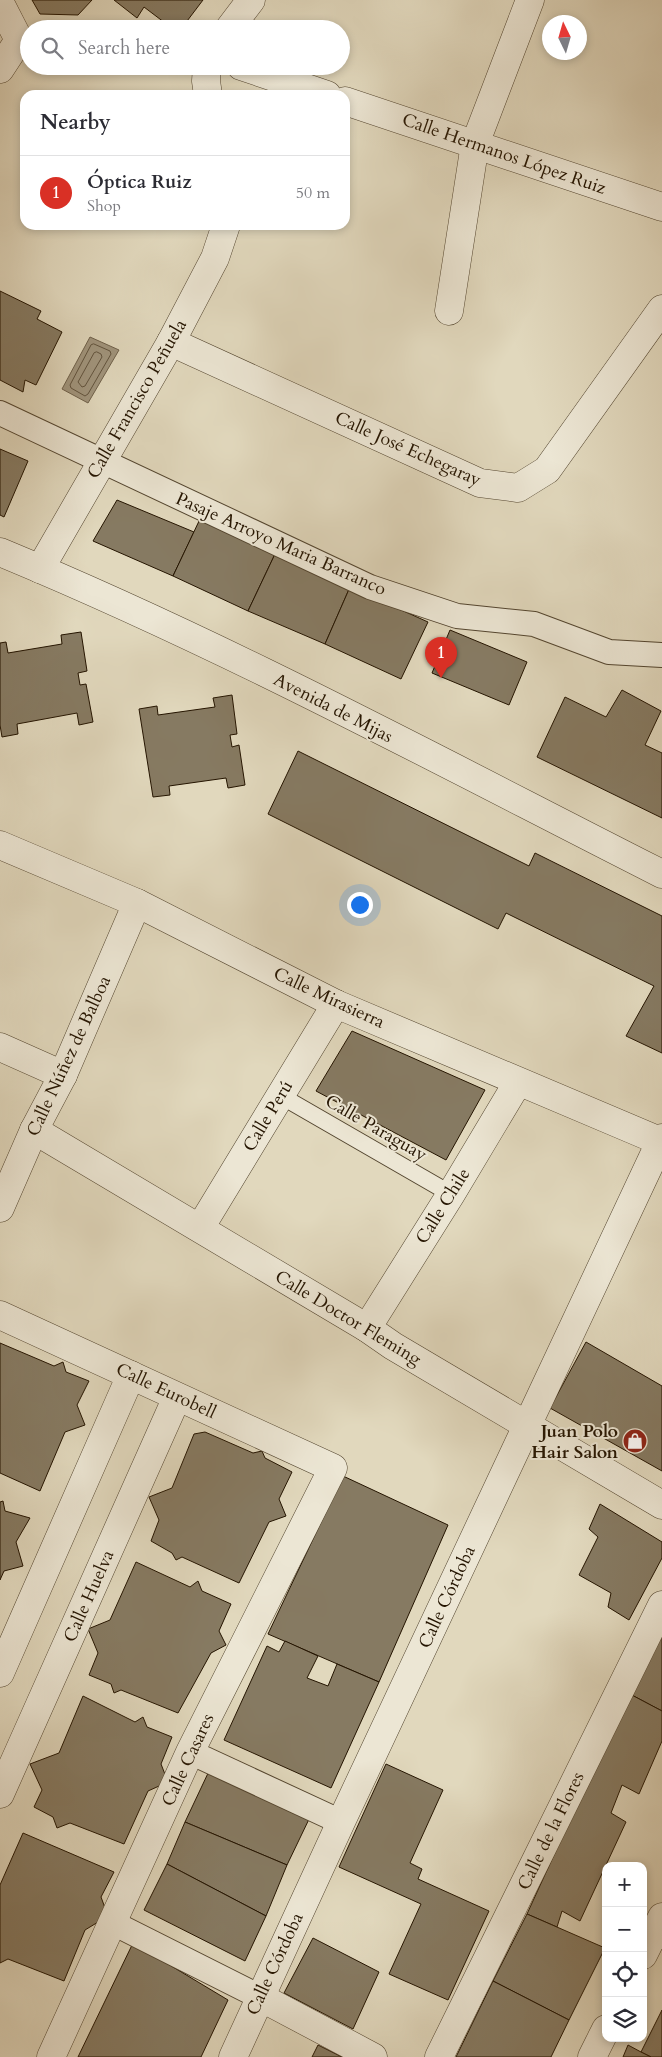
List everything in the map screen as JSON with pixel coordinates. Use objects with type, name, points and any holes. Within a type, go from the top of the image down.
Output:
[{"type":"street","points":[[236,20],[251,0]]},
{"type":"street","points":[[449,310],[475,144],[530,0]]},
{"type":"street","points":[[0,3],[20,35]]},
{"type":"street","points":[[0,69],[20,46]]},
{"type":"street","points":[[206,75],[207,90]]},
{"type":"street","points":[[268,75],[313,90]]},
{"type":"street","name":"Calle Hermanos López Ruiz","points":[[350,103],[662,207]]},
{"type":"street","name":"Calle Francisco Peñuela","points":[[40,569],[171,342],[216,258],[224,230]]},
{"type":"street","name":"Calle José Echegaray","points":[[171,342],[480,483],[518,488],[547,470],[662,309]]},
{"type":"street","name":"Pasaje Arroyo Maria Barranco","points":[[0,413],[370,587],[458,616],[534,624],[609,652],[662,655]]},
{"type":"street","name":"Avenida de Mijas","points":[[0,552],[245,663],[662,874]]},
{"type":"street","name":"Calle Mirasierra","points":[[0,845],[137,903],[336,1004],[661,1141]]},
{"type":"street","name":"Calle Núñez de Balboa","points":[[0,1208],[34,1130],[63,1075],[137,903]]},
{"type":"street","name":"Calle Perú","points":[[200,1228],[336,1004]]},
{"type":"street","points":[[0,1046],[63,1075]]},
{"type":"street","name":"Calle Chile","points":[[367,1328],[518,1082]]},
{"type":"street","name":"Calle Doctor Fleming","points":[[34,1130],[662,1505]]},
{"type":"street","name":"Calle Córdoba","points":[[233,2057],[341,1822],[661,1141]]},
{"type":"street","name":"Calle Eurobell","points":[[0,1315],[333,1468]]},
{"type":"street","points":[[0,1673],[131,1375]]},
{"type":"street","name":"Calle Huelva","points":[[0,1794],[177,1397]]},
{"type":"street","name":"Calle Casares","points":[[51,2057],[190,1752],[333,1468]]},
{"type":"street","name":"Calle de la Flores","points":[[439,2057],[662,1605]]},
{"type":"street","points":[[190,1752],[341,1822]]},
{"type":"street","points":[[645,1952],[662,1918]]},
{"type":"street","points":[[113,1923],[260,1997],[373,2057]]},
{"type":"street","points":[[592,2057],[602,2037]]},
{"type":"lane","name":"Calle Paraguay","points":[[281,1096],[451,1194]]},
{"type":"water","points":[[90,337],[119,350],[88,403],[62,389]]},
{"type":"building","points":[[32,0],[92,0],[78,15],[40,14]]},
{"type":"building","points":[[114,0],[203,0],[188,20],[161,20],[144,7],[137,18]]},
{"type":"building","points":[[0,291],[41,311],[37,319],[62,332],[36,385],[25,380],[23,392],[0,380]]},
{"type":"building","points":[[0,449],[28,461],[4,517],[0,515]]},
{"type":"building","points":[[117,500],[194,532],[173,576],[93,541]]},
{"type":"building","points":[[200,519],[275,554],[248,611],[173,576]]},
{"type":"building","points":[[275,554],[350,587],[325,644],[248,611]]},
{"type":"building","points":[[350,587],[428,622],[401,679],[325,644]]},
{"type":"building","points":[[450,630],[527,662],[509,705],[432,673]]},
{"type":"building","points":[[81,632],[87,671],[78,673],[80,685],[86,684],[93,722],[79,725],[77,713],[17,724],[18,734],[2,737],[0,725],[0,643],[6,642],[8,653],[62,644],[61,635]]},
{"type":"building","points":[[622,690],[661,711],[645,745],[662,753],[662,818],[537,757],[565,697],[606,717]]},
{"type":"building","points":[[232,695],[237,734],[230,735],[232,747],[239,745],[245,785],[228,788],[226,778],[169,786],[170,795],[153,797],[139,709],[157,706],[158,715],[215,707],[213,698]]},
{"type":"building","points":[[298,751],[529,866],[535,853],[662,916],[662,1053],[626,1036],[654,986],[506,913],[498,929],[268,814]]},
{"type":"building","points":[[352,1031],[485,1090],[446,1160],[316,1091]]},
{"type":"building","points":[[586,1342],[662,1386],[662,1471],[550,1408]]},
{"type":"building","points":[[0,1343],[54,1366],[63,1362],[66,1372],[89,1381],[77,1405],[85,1425],[65,1432],[40,1491],[0,1473]]},
{"type":"building","points":[[205,1432],[253,1453],[262,1451],[265,1458],[292,1472],[279,1499],[286,1516],[269,1522],[239,1583],[182,1557],[176,1560],[172,1553],[151,1541],[159,1520],[149,1497],[172,1488],[194,1434]]},
{"type":"building","points":[[343,1476],[448,1525],[379,1682],[268,1634]]},
{"type":"building","points":[[3,1501],[5,1511],[30,1518],[16,1542],[23,1566],[4,1571],[0,1580],[0,1502]]},
{"type":"building","points":[[600,1504],[662,1542],[662,1558],[629,1620],[608,1607],[611,1593],[579,1575],[598,1537],[589,1529]]},
{"type":"building","points":[[136,1562],[190,1587],[198,1581],[202,1591],[231,1604],[219,1631],[226,1645],[211,1653],[178,1713],[121,1690],[114,1693],[111,1684],[89,1675],[98,1653],[88,1629],[110,1620]]},
{"type":"building","points":[[662,1631],[662,1711],[628,1693]]},
{"type":"building","points":[[285,1641],[318,1656],[307,1678],[328,1686],[337,1664],[379,1682],[331,1788],[224,1740],[267,1646],[279,1652]]},
{"type":"building","points":[[628,1693],[662,1711],[662,1741],[639,1794],[622,1785],[611,1813],[626,1822],[607,1862],[602,1862],[602,1874],[580,1921],[562,1911],[557,1927],[527,1914]]},
{"type":"building","points":[[83,1696],[135,1722],[143,1717],[147,1727],[172,1737],[161,1764],[168,1782],[148,1791],[124,1844],[70,1823],[57,1828],[53,1817],[34,1807],[42,1790],[30,1764],[59,1753]]},
{"type":"building","points":[[386,1764],[443,1790],[410,1863],[422,1869],[418,1879],[489,1911],[448,2000],[389,1974],[421,1904],[339,1867]]},
{"type":"building","points":[[210,1769],[311,1815],[287,1865],[185,1822]]},
{"type":"building","points":[[185,1822],[287,1865],[266,1916],[167,1864]]},
{"type":"building","points":[[23,1833],[114,1872],[101,1897],[108,1916],[85,1930],[64,1981],[8,1959],[0,1963],[0,1885]]},
{"type":"building","points":[[167,1864],[266,1916],[245,1961],[144,1910]]},
{"type":"building","points":[[527,1914],[602,1947],[602,1954],[569,2020],[493,1981]]},
{"type":"building","points":[[313,1938],[379,1972],[353,2029],[284,1993]]},
{"type":"building","points":[[133,1943],[228,2000],[201,2057],[78,2057]]},
{"type":"building","points":[[493,1981],[569,2020],[551,2057],[456,2057]]},
{"type":"building","points":[[662,2010],[662,2057],[651,2057],[641,2052]]},
{"type":"building","points":[[318,2045],[342,2057],[312,2057]]},
{"type":"building","points":[[628,2045],[641,2052],[651,2057],[623,2057]]},
{"type":"place","name":"Óptica Ruiz","points":[[441,678]]},
{"type":"place","name":"Juan Polo Hair Salon","points":[[635,1441]]}]
